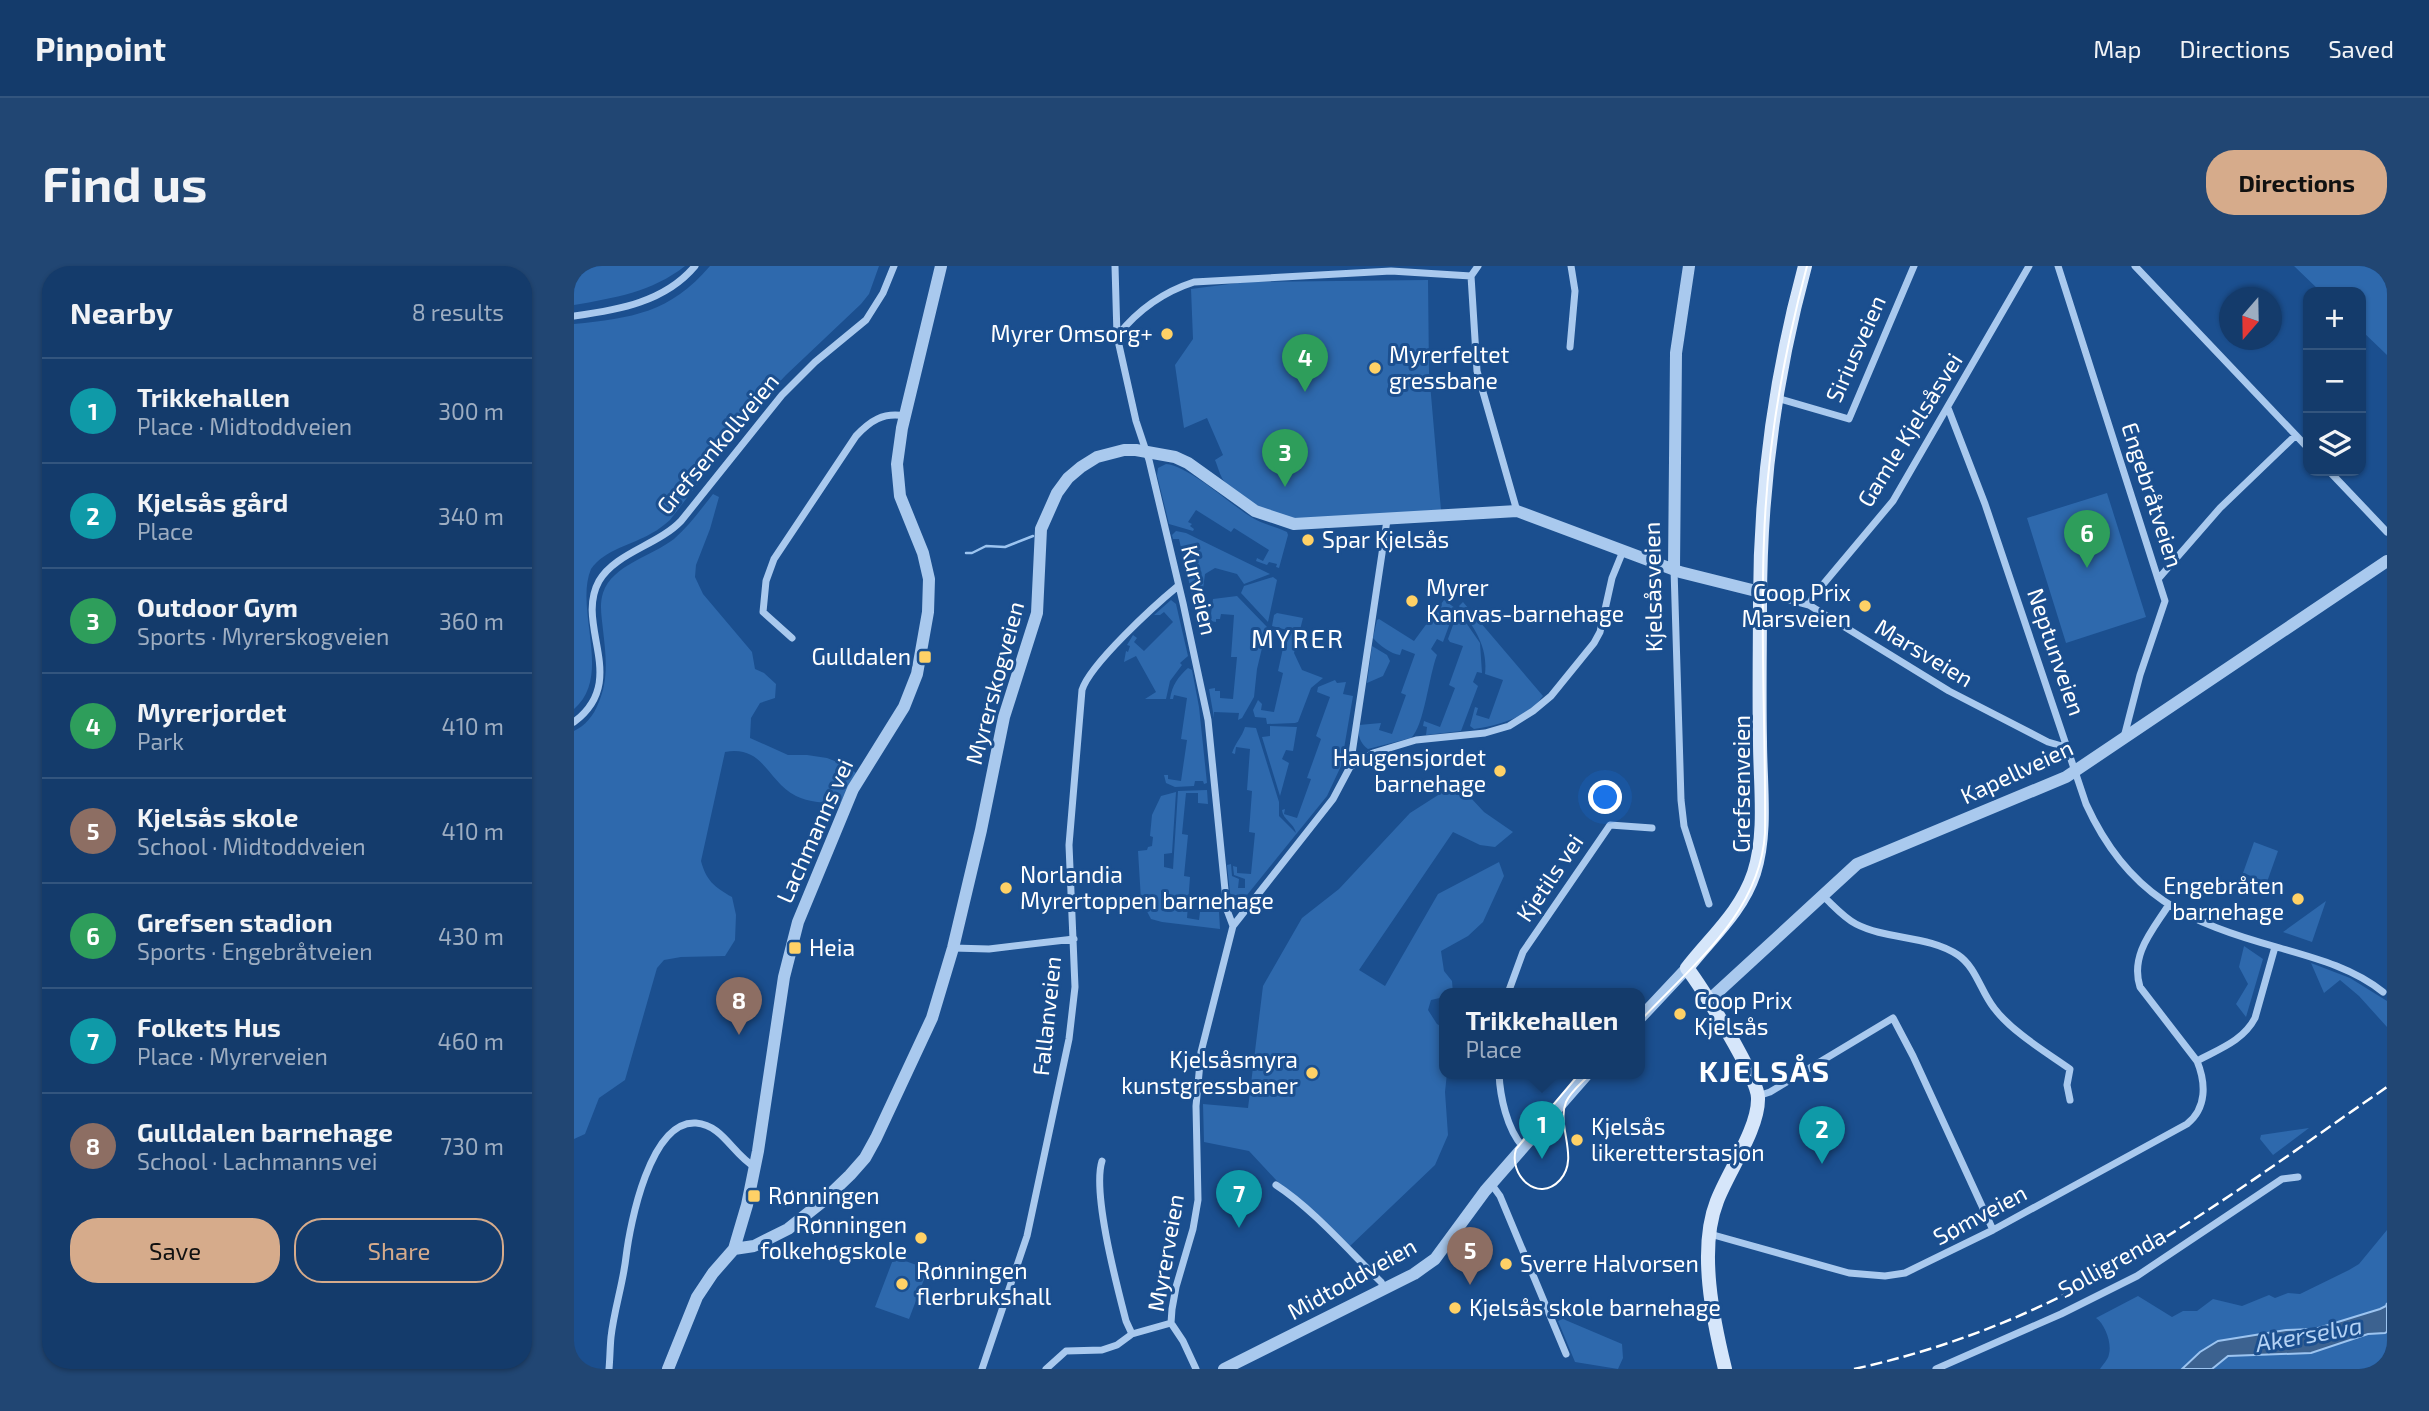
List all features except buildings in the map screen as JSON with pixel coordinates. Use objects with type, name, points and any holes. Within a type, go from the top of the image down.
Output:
[{"type":"main road","name":"Grefsenveien","points":[[1687,968],[1704,958],[1739,920],[1754,894],[1764,867],[1768,841],[1769,791],[1767,712],[1761,690],[1760,592],[1764,504],[1776,398],[1805,266]]},
{"type":"main road","points":[[1687,968],[1751,1074],[1758,1096],[1755,1121],[1717,1199],[1710,1234],[1710,1284],[1725,1369]]},
{"type":"street","points":[[574,316],[628,306],[649,299],[676,285],[695,266]]},
{"type":"street","name":"Grefsenkollveien","points":[[574,722],[589,708],[599,686],[600,671],[593,607],[600,579],[617,562],[662,537],[681,521],[782,395],[815,362],[866,320],[883,293],[894,266]]},
{"type":"street","name":"Lachmanns vei","points":[[668,1369],[697,1297],[713,1273],[734,1250],[755,1167],[784,977],[796,928],[853,789],[904,708],[920,660],[930,587],[923,552],[898,488],[897,464],[905,416],[941,266]]},
{"type":"street","name":"Kurveien","points":[[1115,266],[1117,335],[1149,460],[1208,720],[1227,910],[1234,926]]},
{"type":"street","points":[[1250,266],[1250,277]]},
{"type":"street","points":[[1478,266],[1471,276],[1478,371],[1517,511]]},
{"type":"street","points":[[1570,347],[1575,291],[1571,266]]},
{"type":"street","name":"Kjelsåsveien","points":[[1689,266],[1676,353],[1674,569],[1681,800],[1684,826],[1709,904]]},
{"type":"street","name":"Siriusveien","points":[[1776,398],[1849,419],[1914,266]]},
{"type":"street","name":"Gamle Kjelsåsvei","points":[[1809,605],[1819,589],[1893,501],[2029,266]]},
{"type":"street","name":"Engebråtveien","points":[[2058,266],[2165,601],[2140,675],[2124,737]]},
{"type":"street","points":[[2135,266],[2303,443]]},
{"type":"street","points":[[1117,335],[1153,301],[1194,282],[1391,268],[1471,276]]},
{"type":"street","name":"Neptunveien","points":[[1948,408],[1985,504],[2075,771],[2103,839],[2137,879],[2168,906],[2205,923],[2312,957],[2347,971],[2383,992]]},
{"type":"street","points":[[792,638],[763,612],[766,581],[774,559],[856,436],[869,422],[878,418],[888,415],[905,416]]},
{"type":"street","points":[[2159,578],[2220,508],[2295,436]]},
{"type":"street","name":"Myrerskogveien","points":[[734,1250],[761,1243],[800,1220],[850,1175],[864,1157],[932,1018],[953,948],[1004,718],[1037,613],[1040,539],[1044,519],[1062,485],[1081,467],[1097,457],[1124,450],[1175,457],[1188,463],[1255,511],[1294,524],[1517,511],[1674,569],[1760,592]]},
{"type":"street","points":[[2334,476],[2387,532]]},
{"type":"street","points":[[1350,767],[1387,520]]},
{"type":"street","points":[[1350,767],[1373,752],[1416,740],[1485,733],[1509,726],[1542,704],[1594,643],[1600,632],[1612,578],[1623,551]]},
{"type":"street","name":"Kapellveien","points":[[1708,1002],[1864,860],[2057,781],[2075,771],[2387,561]]},
{"type":"street","name":"Fallanveien","points":[[982,1369],[1027,1236],[1069,1039],[1075,987],[1069,845],[1082,690],[1091,671],[1178,586]]},
{"type":"street","name":"Marsveien","points":[[1760,592],[1809,605],[1958,696],[2048,742],[2069,748]]},
{"type":"street","name":"Myrerveien","points":[[1196,1369],[1171,1323],[1176,1287],[1194,1229],[1198,1200],[1196,1122],[1200,1063],[1208,1021],[1234,926],[1333,799],[1350,767]]},
{"type":"street","name":"Kjetils vei","points":[[1509,988],[1523,952],[1610,825],[1652,828]]},
{"type":"street","points":[[1823,896],[1848,919],[1864,928],[1937,945],[1962,957],[1995,1010],[2036,1045],[2070,1069],[2067,1085],[2070,1100]]},
{"type":"street","points":[[2168,906],[2140,951],[2137,978],[2140,987],[2197,1061],[2233,1041],[2250,1027],[2276,947]]},
{"type":"street","points":[[953,948],[989,949],[1074,939]]},
{"type":"street","points":[[1645,1013],[1687,968]]},
{"type":"street","points":[[1758,1096],[1770,1092],[1893,1018],[1993,1230]]},
{"type":"street","name":"Sømveien","points":[[1710,1234],[1849,1273],[1885,1276],[1905,1273],[1993,1230],[2187,1124],[2198,1111],[2204,1094],[2197,1061]]},
{"type":"street","points":[[1499,1079],[1510,1124],[1516,1139],[1523,1147]]},
{"type":"street","name":"Midtoddveien","points":[[1224,1369],[1385,1289],[1435,1259],[1485,1191],[1583,1079]]},
{"type":"street","points":[[609,1369],[611,1336],[629,1230],[644,1181],[662,1144],[681,1125],[699,1124],[717,1130],[743,1160],[755,1167]]},
{"type":"street","points":[[1102,1161],[1099,1171],[1104,1221],[1126,1321],[1132,1334]]},
{"type":"street","name":"Solligrenda","points":[[1936,1369],[2061,1314],[2137,1276],[2282,1179],[2298,1177]]},
{"type":"street","points":[[1276,1185],[1322,1225],[1385,1289]]},
{"type":"street","points":[[1492,1185],[1500,1196],[1566,1354]]},
{"type":"street","points":[[1046,1369],[1066,1351],[1102,1350],[1117,1345],[1132,1334],[1171,1323]]},
{"type":"shaded area","points":[[574,266],[685,266],[646,288],[574,305]]},
{"type":"shaded area","points":[[710,266],[879,266],[869,294],[861,304],[758,405],[670,520],[654,532],[604,557],[591,569],[587,585],[587,604],[591,679],[585,695],[574,709],[574,324],[614,319],[649,310],[680,294]]},
{"type":"shaded area","points":[[2294,266],[2387,266],[2387,355],[2366,335],[2366,287],[2316,287]]},
{"type":"shaded area","points":[[1428,280],[1429,372],[1441,510],[1294,519],[1276,514],[1237,494],[1223,479],[1215,460],[1223,455],[1207,418],[1184,428],[1175,365],[1193,339],[1191,289],[1245,282]]},
{"type":"shaded area","points":[[1166,464],[1186,471],[1255,519],[1287,532],[1279,568],[1276,567],[1277,564],[1269,562],[1267,565],[1256,561],[1257,558],[1263,561],[1269,550],[1234,528],[1231,532],[1196,510],[1188,522],[1192,524],[1190,526],[1193,531],[1169,524],[1157,475],[1158,468]]},
{"type":"shaded area","points":[[2107,493],[2146,617],[2066,643],[2027,518]]},
{"type":"shaded area","points":[[713,494],[719,497],[696,565],[695,577],[703,594],[752,652],[755,669],[776,684],[775,698],[760,703],[751,718],[750,738],[788,755],[827,758],[856,773],[840,804],[817,802],[786,790],[757,759],[748,754],[738,751],[725,752],[701,861],[712,882],[732,897],[736,915],[735,940],[725,956],[664,960],[657,968],[625,1080],[599,1098],[585,1134],[574,1139],[574,731],[592,716],[604,686],[606,659],[601,612],[603,593],[608,583],[624,568],[674,539]]},
{"type":"shaded area","points":[[1176,531],[1186,533],[1270,574],[1244,584],[1237,574],[1215,568],[1205,574],[1202,597],[1193,599],[1179,539],[1173,539],[1172,535]]},
{"type":"shaded area","points":[[1273,577],[1277,580],[1268,622],[1241,593],[1244,586]]},
{"type":"shaded area","points":[[1237,596],[1267,627],[1257,669],[1254,697],[1242,718],[1238,720],[1239,713],[1214,712],[1214,718],[1209,689],[1220,691],[1220,698],[1233,699],[1237,657],[1231,657],[1234,615],[1221,614],[1216,622],[1210,621],[1213,599]]},
{"type":"shaded area","points":[[1171,600],[1176,604],[1188,656],[1180,663],[1182,665],[1170,681],[1166,699],[1145,699],[1156,692],[1136,656],[1124,662],[1130,646],[1127,645],[1133,635],[1137,638],[1134,642],[1144,651],[1173,622],[1164,612],[1154,615]]},
{"type":"shaded area","points":[[1444,600],[1455,608],[1443,642],[1437,639],[1431,649],[1437,655],[1416,732],[1411,738],[1368,749],[1360,738],[1359,725],[1381,723],[1379,730],[1392,734],[1406,695],[1401,693],[1415,654],[1402,649],[1400,655],[1378,643],[1373,638],[1377,620],[1414,641]]},
{"type":"shaded area","points":[[1463,602],[1543,696],[1530,710],[1493,726],[1474,729],[1470,726],[1475,707],[1478,708],[1476,715],[1489,719],[1503,680],[1485,674],[1482,646],[1459,606]]},
{"type":"shaded area","points":[[1458,611],[1480,643],[1482,673],[1477,672],[1473,682],[1478,686],[1461,731],[1426,735],[1427,727],[1423,726],[1424,721],[1440,727],[1455,688],[1449,685],[1463,646],[1448,639]]},
{"type":"shaded area","points":[[1277,613],[1303,618],[1294,653],[1302,670],[1323,678],[1311,688],[1298,722],[1295,723],[1267,724],[1266,718],[1255,717],[1253,710],[1258,700],[1262,704],[1261,710],[1274,712],[1283,673],[1278,671],[1287,630],[1272,626]]},
{"type":"shaded area","points":[[1372,646],[1387,655],[1390,661],[1383,676],[1367,683]]},
{"type":"shaded area","points":[[1188,668],[1192,670],[1199,707],[1207,783],[1195,781],[1194,786],[1175,787],[1166,783],[1164,775],[1168,775],[1168,779],[1181,781],[1187,740],[1181,739],[1187,698],[1174,695],[1173,699],[1170,699],[1176,682]]},
{"type":"shaded area","points":[[1335,680],[1337,683],[1346,682],[1343,694],[1353,696],[1341,766],[1327,796],[1243,900],[1236,901],[1230,893],[1227,865],[1231,864],[1232,876],[1239,879],[1238,888],[1245,888],[1245,879],[1234,875],[1233,866],[1237,867],[1237,873],[1251,874],[1255,833],[1249,832],[1252,791],[1247,790],[1250,749],[1236,747],[1235,754],[1232,753],[1233,749],[1245,727],[1256,728],[1279,802],[1279,816],[1296,833],[1284,816],[1282,810],[1285,809],[1284,814],[1297,818],[1321,739],[1316,736],[1330,697],[1317,692],[1318,687]]},
{"type":"shaded area","points":[[1270,726],[1297,727],[1293,751],[1286,750],[1282,759],[1289,763],[1280,796],[1262,737],[1270,736]]},
{"type":"shaded area","points":[[1457,783],[1484,812],[1513,832],[1495,847],[1480,845],[1453,832],[1359,970],[1385,986],[1438,894],[1499,862],[1504,876],[1483,922],[1468,936],[1441,951],[1444,971],[1452,981],[1453,988],[1439,988],[1439,998],[1431,1000],[1428,1010],[1439,1025],[1439,1079],[1446,1079],[1448,1135],[1435,1165],[1350,1246],[1277,1181],[1249,1151],[1204,1142],[1203,1104],[1248,1108],[1263,986],[1302,918],[1339,889],[1410,813]]},
{"type":"shaded area","points":[[1207,790],[1208,804],[1198,803],[1198,793],[1186,793],[1182,834],[1188,835],[1184,876],[1190,877],[1187,918],[1199,920],[1200,912],[1219,912],[1220,929],[1151,919],[1141,900],[1138,851],[1152,846],[1152,815],[1161,796],[1176,792],[1172,853],[1164,854],[1164,867],[1173,869],[1178,791]]},
{"type":"shaded area","points":[[2254,842],[2278,851],[2267,882],[2243,873]]},
{"type":"shaded area","points":[[2326,901],[2312,942],[2283,932]]},
{"type":"shaded area","points":[[2244,946],[2263,959],[2246,1017],[2236,1004],[2248,984],[2239,967]]},
{"type":"shaded area","points":[[2311,963],[2350,978],[2387,1001],[2387,1027],[2359,996],[2340,980],[2324,993]]},
{"type":"shaded area","points":[[2309,1128],[2273,1155],[2260,1139],[2261,1135]]},
{"type":"shaded area","points":[[2387,1230],[2387,1369],[2100,1369],[2108,1356],[2110,1345],[2105,1329],[2096,1318],[2138,1296],[2172,1317],[2183,1311],[2197,1311],[2213,1299],[2242,1306],[2269,1295],[2275,1298],[2288,1293],[2300,1294],[2359,1264]]},
{"type":"shaded area","name":"Rønningen flerbrukshall","points":[[894,1257],[928,1269],[909,1319],[875,1307]]},
{"type":"shaded area","points":[[1563,1319],[1622,1344],[1623,1358],[1618,1369],[1575,1362],[1558,1321]]},
{"type":"water","name":"Akerselva","points":[[2387,1303],[2385,1333],[2368,1334],[2311,1353],[2228,1356],[2212,1369],[2182,1369],[2200,1352],[2218,1341],[2286,1330],[2315,1329],[2380,1309]]},
{"type":"waterway","points":[[966,553],[986,546],[1005,547],[1033,536]]},
{"type":"tram line","points":[[1645,1016],[1720,937],[1751,889],[1760,862],[1765,833],[1763,577],[1766,505],[1778,402],[1807,266]]},
{"type":"tram line","points":[[1575,1079],[1516,1149],[1516,1168],[1521,1177],[1534,1188],[1551,1187],[1566,1171],[1568,1152],[1564,1111],[1566,1102],[1585,1079]]},
{"type":"railway","points":[[1854,1369],[1922,1351],[1989,1328],[2085,1284],[2220,1202],[2387,1087]]},
{"type":"place","name":"Myrer Omsorg+","points":[[1167,334]]},
{"type":"place","name":"Myrerfeltet gressbane","points":[[1375,368]]},
{"type":"place","name":"Myrerjordet","points":[[1305,392]]},
{"type":"place","name":"Outdoor Gym","points":[[1285,487]]},
{"type":"place","name":"Spar Kjelsås","points":[[1308,540]]},
{"type":"place","name":"Grefsen stadion","points":[[2087,568]]},
{"type":"place","name":"Myrer Kanvas-barnehage","points":[[1412,601]]},
{"type":"place","name":"Coop Prix Marsveien","points":[[1865,606]]},
{"type":"place","name":"Gulldalen","points":[[925,657]]},
{"type":"place","name":"Haugensjordet barnehage","points":[[1500,771]]},
{"type":"place","name":"Norlandia Myrertoppen barnehage","points":[[1006,888]]},
{"type":"place","name":"Engebråten barnehage","points":[[2298,899]]},
{"type":"place","name":"Heia","points":[[795,948]]},
{"type":"place","name":"Coop Prix Kjelsås","points":[[1680,1014]]},
{"type":"place","name":"Gulldalen barnehage","points":[[739,1035]]},
{"type":"place","name":"Kjelsåsmyra kunstgressbaner","points":[[1312,1073]]},
{"type":"place","name":"Kjelsås likeretterstasjon","points":[[1577,1140]]},
{"type":"place","name":"Trikkehallen","points":[[1542,1159]]},
{"type":"place","name":"Kjelsås gård","points":[[1822,1164]]},
{"type":"place","name":"Rønningen","points":[[754,1196]]},
{"type":"place","name":"Folkets Hus","points":[[1239,1228]]},
{"type":"place","name":"Rønningen folkehøgskole","points":[[921,1238]]},
{"type":"place","name":"Sverre Halvorsen","points":[[1506,1264]]},
{"type":"place","name":"Rønningen flerbrukshall","points":[[902,1284]]},
{"type":"place","name":"Kjelsås skole","points":[[1470,1285]]},
{"type":"place","name":"Kjelsås skole barnehage","points":[[1455,1308]]},
{"type":"district","name":"MYRER","points":[[1298,639]]},
{"type":"district","name":"KJELSÅS","points":[[1765,1072]]}]
